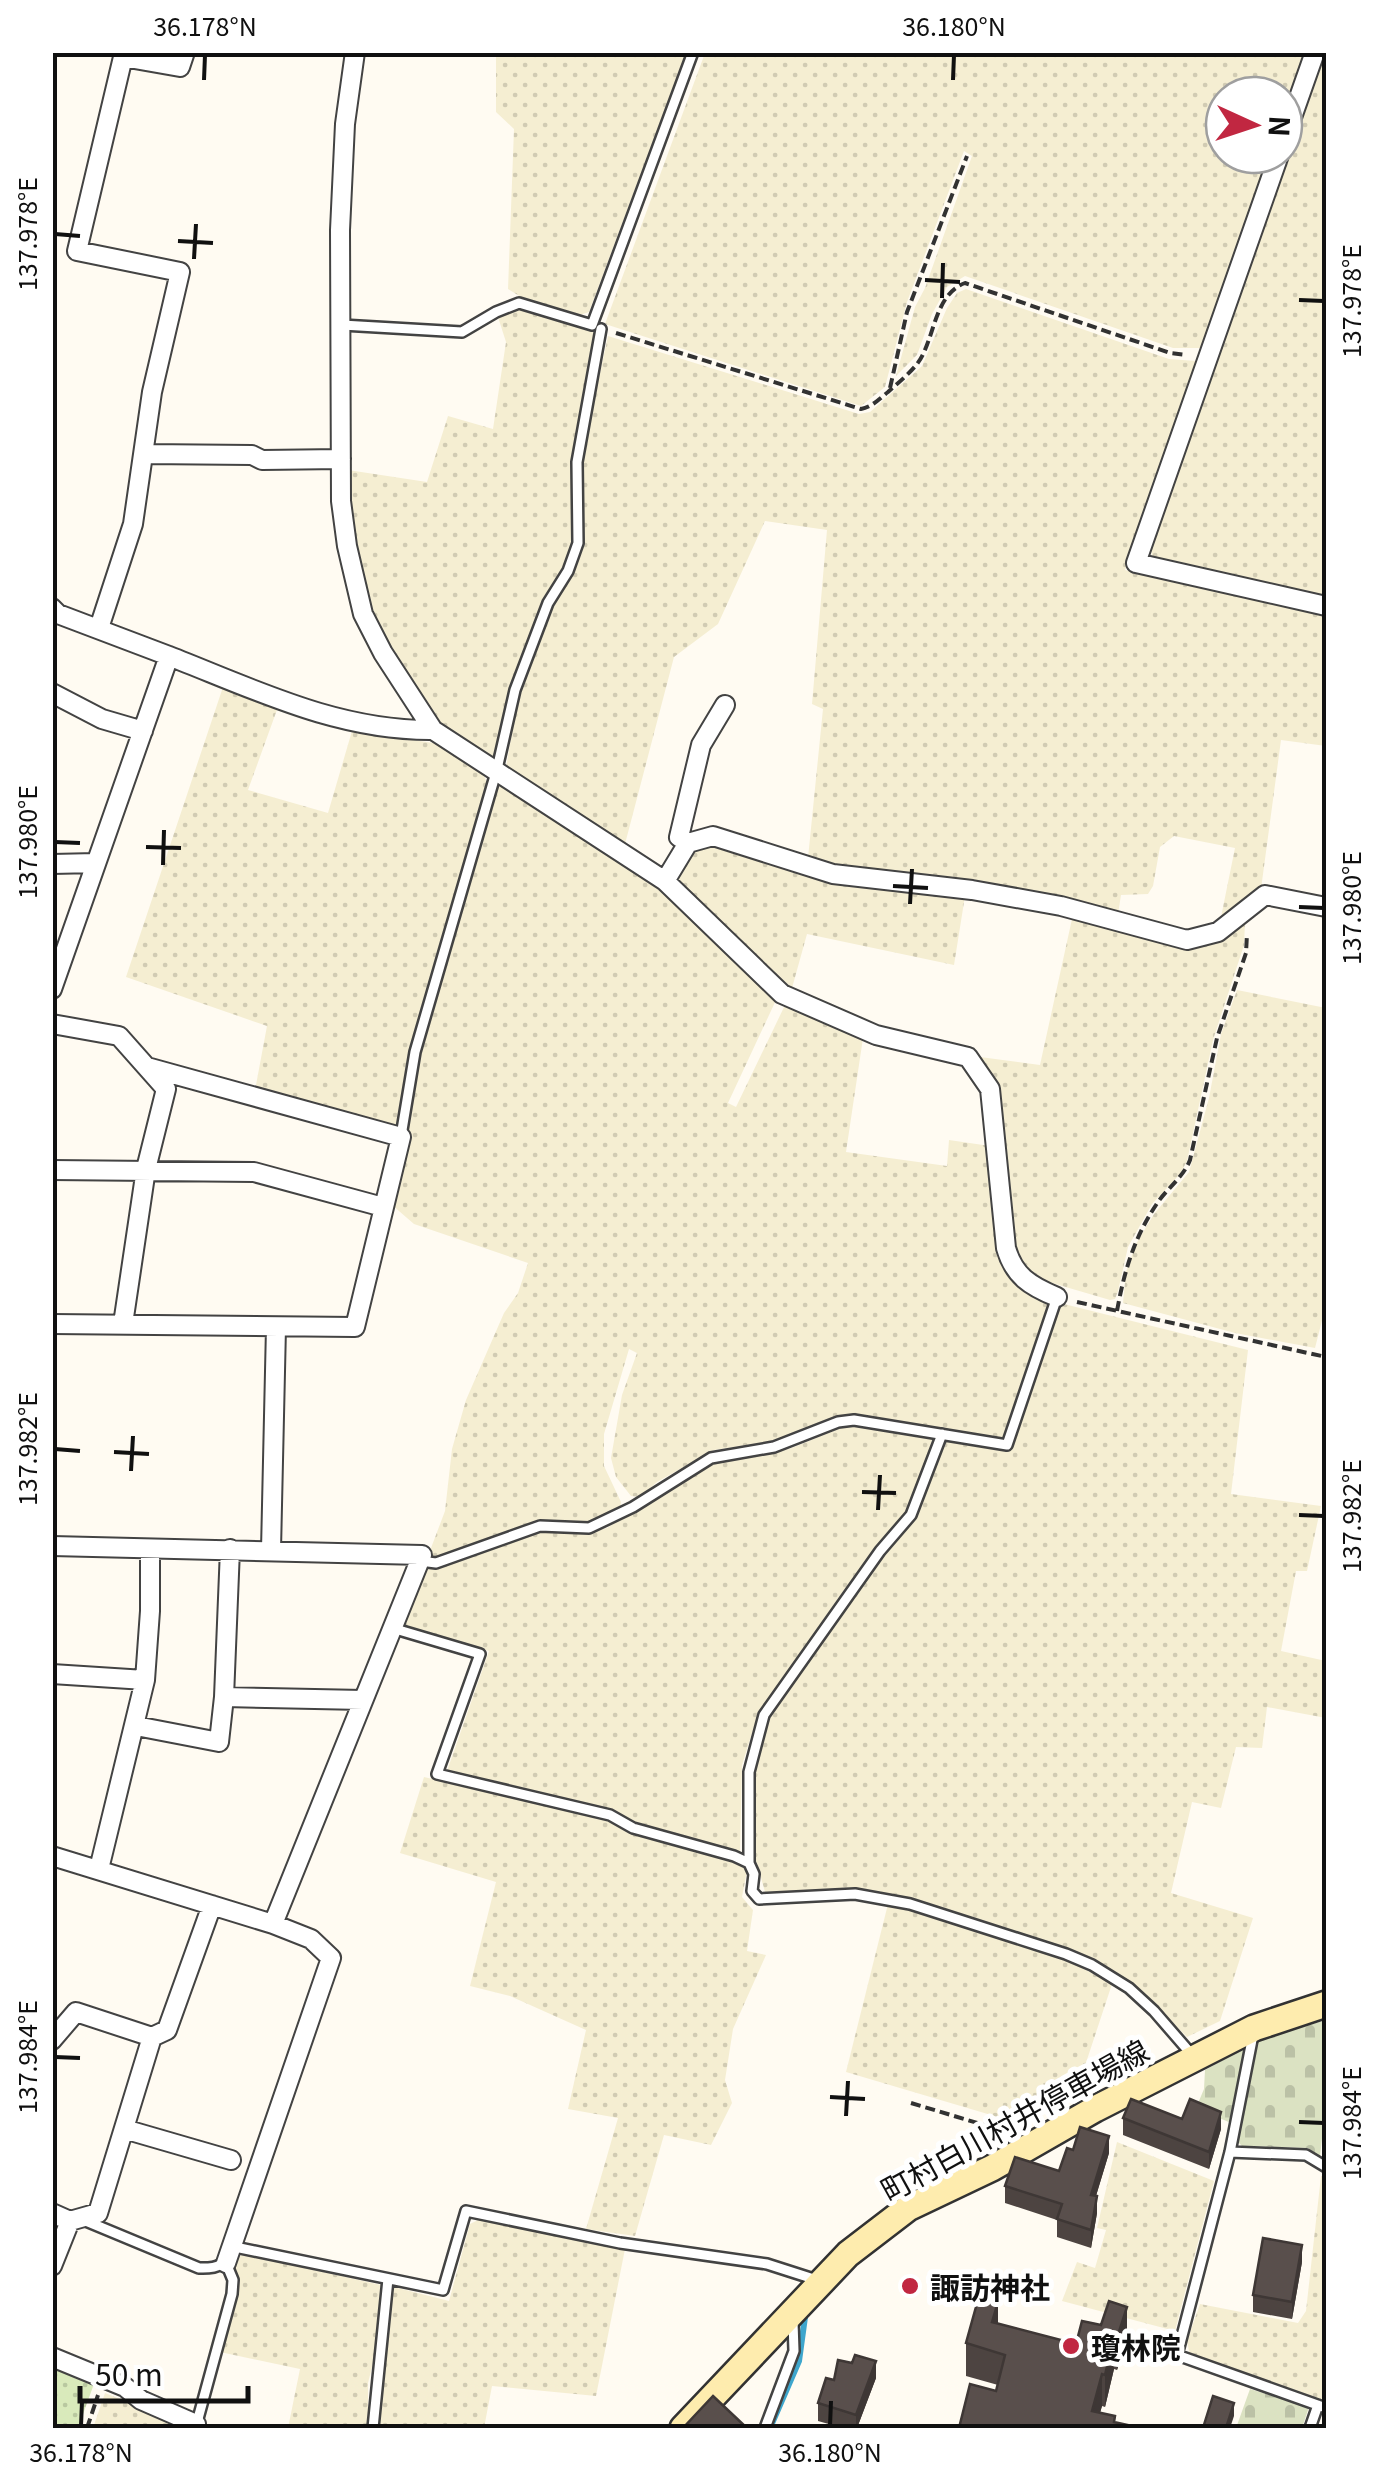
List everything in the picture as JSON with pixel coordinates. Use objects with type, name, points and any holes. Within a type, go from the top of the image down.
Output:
[{"type":"main road","name":"町村白川村井停車場線","points":[[683,2428],[848,2254],[908,2208],[1254,2028],[1326,2004]]},
{"type":"street","points":[[99,628],[133,524],[152,392],[180,272],[77,251],[114,55],[180,67],[185,52]]},
{"type":"street","points":[[355,52],[345,124],[340,230],[341,501],[347,546],[364,614],[383,653],[433,730],[665,882],[782,994],[876,1035],[968,1057],[990,1090],[1006,1248],[1012,1269],[1033,1288],[1057,1297]]},
{"type":"street","points":[[1304,83],[1315,52]]},
{"type":"street","points":[[1272,175],[1136,564],[1326,606]]},
{"type":"street","points":[[146,454],[252,455],[262,460],[341,459]]},
{"type":"street","points":[[52,608],[306,710],[390,730],[433,730]]},
{"type":"street","points":[[52,990],[168,656]]},
{"type":"street","points":[[52,692],[102,719],[142,731]]},
{"type":"street","points":[[725,705],[701,745],[679,838],[688,842],[713,836],[834,874],[972,890],[1061,906],[1188,940],[1218,932],[1266,895],[1326,907]]},
{"type":"street","points":[[665,882],[688,842]]},
{"type":"street","points":[[52,864],[96,864]]},
{"type":"street","points":[[52,1024],[119,1036],[166,1090],[146,1170],[123,1324]]},
{"type":"street","points":[[52,1324],[355,1327],[401,1137],[147,1067]]},
{"type":"street","points":[[52,1170],[254,1172],[383,1207]]},
{"type":"street","points":[[271,1550],[276,1327]]},
{"type":"street","points":[[52,1546],[422,1555],[274,1924]]},
{"type":"street","points":[[100,1869],[144,1680],[150,1549]]},
{"type":"street","points":[[136,1726],[219,1742],[230,1549]]},
{"type":"street","points":[[52,1674],[144,1680]]},
{"type":"street","points":[[224,1697],[363,1700]]},
{"type":"street","points":[[54,1859],[100,1869],[274,1924],[311,1939],[331,1958],[226,2263]]},
{"type":"street","points":[[52,2040],[76,2012],[152,2037],[167,2030],[212,1905]]},
{"type":"street","points":[[52,2266],[67,2218],[98,2213],[152,2037]]},
{"type":"street","points":[[124,2129],[231,2160]]},
{"type":"street","points":[[52,2357],[126,2387],[141,2400],[196,2426]]},
{"type":"lane","points":[[342,325],[462,332],[519,303],[592,325],[694,52]]},
{"type":"lane","points":[[401,1137],[415,1052],[497,769],[515,690],[548,603],[568,571],[578,543],[578,462],[601,329]]},
{"type":"lane","points":[[420,1561],[436,1563],[540,1526],[588,1528],[633,1507],[712,1458],[774,1447],[838,1422],[854,1420],[1007,1445],[1057,1297]]},
{"type":"lane","points":[[942,1434],[911,1515],[880,1552],[764,1715],[748,1772],[752,1891],[759,1899],[855,1894],[910,1904],[1092,1965],[1130,1988],[1195,2058]]},
{"type":"lane","points":[[392,1628],[480,1654],[438,1774],[610,1815],[633,1828],[750,1863]]},
{"type":"lane","points":[[1254,2028],[1230,2152],[1177,2355],[1322,2407],[1310,2428]]},
{"type":"lane","points":[[1230,2152],[1306,2155],[1326,2167]]},
{"type":"lane","points":[[67,2218],[199,2268],[226,2263],[236,2247],[443,2290],[466,2211],[620,2242],[766,2264],[822,2282]]},
{"type":"lane","points":[[196,2426],[232,2294],[233,2280],[226,2263]]},
{"type":"lane","points":[[373,2428],[388,2279]]},
{"type":"lane","points":[[765,2428],[794,2351],[792,2312]]},
{"type":"path","points":[[889,391],[908,312],[967,156]]},
{"type":"path","points":[[601,329],[861,409],[889,391],[919,362],[937,316],[951,292],[965,283],[1170,353],[1207,357]]},
{"type":"path","points":[[1117,1310],[1134,1242],[1157,1202],[1186,1170],[1190,1160],[1218,1038],[1246,953],[1248,908]]},
{"type":"path","points":[[1057,1297],[1326,1358]]},
{"type":"path","points":[[911,2102],[1016,2135],[1028,2147]]},
{"type":"path","points":[[86,2428],[104,2378]]},
{"type":"shaded area","points":[[496,53],[686,53],[589,312],[580,315],[521,297],[508,289],[514,129],[496,112]]},
{"type":"shaded area","points":[[705,53],[1306,53],[1298,75],[1204,75],[1204,175],[1263,175],[1202,348],[1173,348],[965,276],[947,287],[917,355],[896,376],[915,307],[972,156],[964,151],[907,302],[885,387],[861,406],[605,324]]},
{"type":"shaded area","points":[[1326,53],[1326,596],[1160,561],[1152,557],[1151,548],[1281,175],[1304,175],[1304,110]]},
{"type":"shaded area","points":[[966,289],[1169,359],[1196,361],[1125,570],[1326,614],[1326,746],[1281,740],[1261,889],[1220,922],[1235,848],[1174,836],[1160,847],[1148,894],[1121,895],[1118,914],[838,867],[808,858],[823,709],[812,704],[827,530],[765,521],[718,624],[674,657],[625,844],[506,768],[519,690],[544,620],[582,546],[580,466],[608,336],[859,414],[870,412],[922,366],[947,308],[957,293]]},
{"type":"shaded area","points":[[524,309],[599,331],[573,453],[572,550],[542,604],[509,690],[495,762],[437,720],[391,653],[359,571],[348,470],[427,482],[448,416],[493,429],[506,342],[498,317],[508,310]]},
{"type":"shaded area","points":[[223,687],[278,707],[248,790],[328,813],[352,731],[440,744],[483,772],[487,784],[406,1065],[396,1130],[263,1091],[256,1085],[267,1026],[126,977]]},
{"type":"shaded area","points":[[504,784],[660,889],[777,998],[728,1103],[736,1107],[786,1003],[863,1038],[846,1152],[947,1166],[949,1140],[990,1146],[995,1226],[1008,1277],[1049,1300],[1002,1440],[848,1415],[775,1441],[714,1450],[657,1482],[640,1497],[631,1496],[616,1477],[611,1458],[622,1395],[637,1353],[629,1349],[604,1434],[604,1466],[621,1502],[620,1509],[589,1524],[537,1521],[442,1558],[428,1556],[445,1511],[452,1449],[466,1400],[504,1313],[518,1293],[528,1263],[414,1224],[392,1205],[432,1006],[495,790]]},
{"type":"shaded area","points":[[707,843],[965,896],[954,965],[807,934],[792,988],[678,886],[680,873],[696,847]]},
{"type":"shaded area","points":[[1072,919],[1178,946],[1200,946],[1224,938],[1245,923],[1244,945],[1213,1040],[1187,1161],[1152,1204],[1128,1247],[1118,1291],[1115,1299],[1110,1300],[1035,1278],[1013,1254],[994,1082],[980,1057],[1040,1065]]},
{"type":"shaded area","points":[[1237,990],[1326,1008],[1326,1305],[1315,1348],[1235,1333],[1123,1303],[1126,1272],[1136,1244],[1154,1214],[1189,1172],[1221,1034]]},
{"type":"shaded area","points":[[1060,1303],[1248,1350],[1231,1494],[1321,1506],[1307,1571],[1296,1571],[1281,1651],[1326,1661],[1326,1718],[1267,1707],[1262,1748],[1236,1747],[1221,1808],[1192,1802],[1171,1893],[1253,1918],[1220,2021],[1187,2037],[1138,1988],[1116,1972],[1071,1951],[910,1898],[848,1889],[765,1892],[752,1858],[752,1769],[762,1731],[775,1703],[909,1524],[943,1441],[1010,1450]]},
{"type":"shaded area","points":[[851,1424],[933,1437],[903,1517],[844,1590],[758,1714],[742,1765],[740,1852],[633,1823],[616,1812],[447,1771],[489,1651],[403,1626],[426,1568],[442,1567],[545,1530],[583,1533],[607,1528],[694,1472],[721,1460],[789,1449]]},
{"type":"shaded area","points":[[424,1777],[610,1821],[631,1832],[742,1863],[747,1871],[742,1897],[753,1910],[747,1951],[766,1955],[733,2029],[725,2080],[732,2103],[711,2145],[664,2135],[635,2236],[586,2229],[618,2118],[568,2109],[586,2030],[510,1996],[470,1986],[496,1882],[400,1853]]},
{"type":"shaded area","points":[[888,1904],[1069,1961],[1112,1984],[1075,2096],[1021,2124],[846,2072]]},
{"type":"shaded area","points":[[1117,2142],[1214,2181],[1175,2331],[1062,2301],[1077,2262],[1095,2268],[1106,2230],[1097,2228]]},
{"type":"shaded area","points":[[1321,2176],[1326,2177],[1326,2404],[1190,2356],[1187,2341],[1200,2304],[1298,2323],[1306,2311]]},
{"type":"shaded area","points":[[478,2220],[625,2249],[596,2396],[492,2386],[484,2428],[377,2428],[390,2286],[449,2301],[470,2224]]},
{"type":"shaded area","points":[[243,2254],[381,2285],[368,2383],[368,2428],[288,2428],[300,2369],[220,2352],[236,2290],[230,2264]]},
{"type":"shaded area","points":[[105,2393],[191,2428],[93,2428]]},
{"type":"green space","points":[[1326,2020],[1326,2101],[1320,2157],[1308,2148],[1242,2146],[1238,2142],[1258,2040]]},
{"type":"green space","points":[[1245,2048],[1231,2123],[1196,2108],[1204,2089],[1205,2070]]},
{"type":"green space","points":[[52,2363],[95,2381],[78,2428],[53,2428]]},
{"type":"green space","points":[[1250,2389],[1309,2407],[1302,2428],[1236,2428]]},
{"type":"building","points":[[1131,2099],[1182,2119],[1190,2099],[1221,2112],[1209,2152],[1123,2118]]},
{"type":"building","points":[[1080,2127],[1109,2136],[1091,2195],[1097,2196],[1091,2230],[1057,2219],[1062,2204],[1005,2186],[1015,2157],[1059,2171],[1067,2148],[1073,2150]]},
{"type":"building","points":[[1263,2238],[1302,2245],[1292,2302],[1253,2295]]},
{"type":"building","points":[[979,2296],[998,2302],[992,2322],[1076,2344],[1082,2321],[1101,2325],[1109,2301],[1127,2307],[1092,2411],[1115,2416],[1114,2422],[1141,2428],[959,2428],[970,2384],[996,2391],[1005,2355],[966,2343]]},
{"type":"building","points":[[855,2355],[876,2361],[856,2415],[818,2403],[826,2378],[834,2380],[838,2360],[852,2363]]},
{"type":"building","points":[[713,2396],[747,2428],[683,2428]]},
{"type":"building","points":[[1213,2396],[1234,2403],[1226,2428],[1203,2428]]},
{"type":"waterway","points":[[770,2428],[799,2361],[805,2317]]},
{"type":"place","name":"諏訪神社","points":[[910,2286]]},
{"type":"place","name":"瓊林院","points":[[1071,2346]]}]
